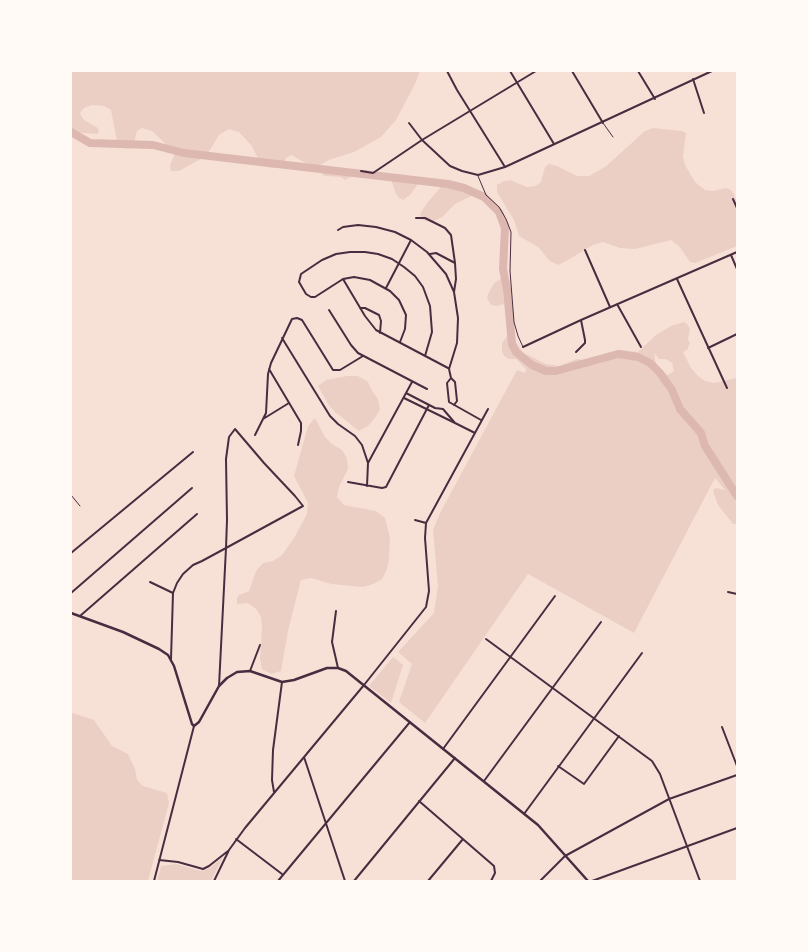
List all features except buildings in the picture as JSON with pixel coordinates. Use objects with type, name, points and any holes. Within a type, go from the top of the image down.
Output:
[{"type":"street","points":[[447,71],[505,167]]},
{"type":"street","points":[[510,71],[554,144]]},
{"type":"street","points":[[361,172],[373,173],[422,140],[536,71]]},
{"type":"street","points":[[572,71],[603,123]]},
{"type":"street","points":[[638,71],[655,99]]},
{"type":"street","points":[[701,71],[703,75]]},
{"type":"street","points":[[409,123],[422,140],[450,166],[478,175],[505,167],[712,71]]},
{"type":"street","points":[[693,79],[704,113]]},
{"type":"street","points":[[733,199],[737,208]]},
{"type":"street","points":[[416,218],[425,218],[447,230],[452,239],[456,279],[454,292]]},
{"type":"street","points":[[338,230],[348,226],[376,227],[394,232],[411,240],[430,254],[446,274],[454,292],[457,309],[458,327],[450,369],[451,378],[455,382],[456,401],[454,405]]},
{"type":"street","points":[[386,288],[411,240]]},
{"type":"street","points":[[585,250],[610,307]]},
{"type":"street","points":[[400,342],[405,329],[405,311],[397,296],[386,288],[359,278],[344,279],[313,297],[306,294],[299,280],[301,274],[312,265],[327,258],[358,251],[385,256],[398,263],[410,271],[419,282],[428,300],[432,326],[431,339],[425,356]]},
{"type":"street","points":[[523,347],[737,252]]},
{"type":"street","points":[[430,254],[436,253],[455,263]]},
{"type":"street","points":[[730,255],[737,269]]},
{"type":"street","points":[[344,279],[370,325],[380,333],[450,369]]},
{"type":"street","points":[[677,279],[727,388]]},
{"type":"street","points":[[617,304],[641,347]]},
{"type":"street","points":[[360,308],[365,308],[379,315],[381,321],[380,333]]},
{"type":"street","points":[[329,310],[351,345],[363,356],[427,389]]},
{"type":"street","points":[[255,434],[267,406],[269,368],[291,321],[297,318],[304,323],[333,370],[340,370],[363,356]]},
{"type":"street","points":[[576,352],[586,340],[581,320]]},
{"type":"street","points":[[708,348],[737,334]]},
{"type":"street","points":[[282,338],[330,416],[352,433],[365,451],[368,463],[367,486]]},
{"type":"street","points":[[269,368],[301,423],[298,445]]},
{"type":"street","points":[[451,378],[447,383],[449,402],[482,420]]},
{"type":"street","points":[[368,463],[412,382]]},
{"type":"street","points":[[406,393],[445,411],[455,423]]},
{"type":"street","points":[[404,398],[475,433]]},
{"type":"street","points":[[263,419],[290,403]]},
{"type":"street","points":[[348,482],[382,488],[386,487],[429,405]]},
{"type":"street","points":[[214,881],[236,839],[423,611],[428,602],[429,592],[425,538],[426,523],[488,409]]},
{"type":"street","points":[[441,417],[445,411]]},
{"type":"street","points":[[171,659],[173,594],[180,578],[187,570],[226,548],[303,506],[235,429],[229,437],[227,449],[226,548],[219,686]]},
{"type":"street","points":[[71,553],[193,452]]},
{"type":"street","points":[[71,593],[192,488]]},
{"type":"street","points":[[80,616],[197,514]]},
{"type":"street","points":[[415,520],[426,523]]},
{"type":"street","points":[[150,582],[173,594]]},
{"type":"street","points":[[728,592],[737,594]]},
{"type":"street","points":[[443,748],[555,596]]},
{"type":"street","points":[[336,611],[332,642],[338,668]]},
{"type":"street","points":[[71,613],[112,628],[164,652],[171,659],[177,673],[194,726]]},
{"type":"street","points":[[483,782],[601,622]]},
{"type":"street","points":[[486,639],[619,736],[655,765],[700,881]]},
{"type":"street","points":[[250,671],[260,644]]},
{"type":"street","points":[[524,814],[642,653]]},
{"type":"street","points":[[154,881],[194,726],[200,722],[219,686],[232,675],[241,671],[250,671],[282,682],[294,680],[327,668],[338,668],[346,671],[524,814],[544,832],[588,881]]},
{"type":"street","points":[[274,792],[272,780],[273,750],[282,682]]},
{"type":"street","points":[[278,881],[410,722]]},
{"type":"street","points":[[722,727],[737,766]]},
{"type":"street","points":[[558,766],[584,784],[619,736]]},
{"type":"street","points":[[304,757],[345,881]]},
{"type":"street","points":[[354,881],[455,758]]},
{"type":"street","points":[[540,881],[565,856],[669,799],[737,774]]},
{"type":"street","points":[[419,801],[492,864],[495,873],[491,881]]},
{"type":"street","points":[[592,881],[737,828]]},
{"type":"street","points":[[236,839],[283,874]]},
{"type":"street","points":[[428,881],[462,839]]},
{"type":"street","points":[[159,860],[203,868],[209,866],[229,850]]},
{"type":"lane","points":[[603,123],[613,137]]},
{"type":"lane","points":[[478,175],[486,195],[499,207],[511,232],[510,271],[514,322],[523,347]]},
{"type":"lane","points":[[71,495],[80,506]]},
{"type":"shaded area","points":[[71,71],[420,71],[396,120],[381,137],[354,152],[329,160],[318,166],[318,170],[321,171],[356,174],[345,180],[341,177],[325,176],[291,155],[279,167],[264,166],[251,145],[239,132],[229,129],[219,135],[208,153],[201,159],[179,171],[171,171],[170,165],[174,156],[173,151],[152,131],[142,128],[137,131],[134,143],[130,149],[122,148],[117,141],[111,110],[104,106],[93,105],[86,107],[80,114],[84,120],[98,128],[99,132],[97,134],[71,132]]},
{"type":"shaded area","points":[[653,128],[686,133],[683,156],[685,165],[695,182],[705,190],[713,191],[726,188],[734,194],[737,203],[737,246],[695,263],[690,262],[679,246],[671,240],[635,249],[620,248],[603,242],[593,245],[558,265],[550,261],[538,247],[519,236],[514,220],[497,192],[497,185],[510,180],[527,187],[536,186],[541,182],[545,167],[549,164],[577,176],[589,176],[605,167],[645,131]]},
{"type":"shaded area","points":[[390,177],[421,180],[410,195],[403,200],[396,194]]},
{"type":"shaded area","points":[[439,182],[455,185],[475,194],[455,204],[442,217],[432,222],[422,220],[420,214],[440,188]]},
{"type":"shaded area","points":[[502,278],[504,304],[491,305],[487,298],[488,294],[494,283]]},
{"type":"shaded area","points":[[684,322],[690,329],[688,339],[690,343],[687,350],[683,352],[691,368],[698,376],[705,381],[714,383],[737,378],[737,524],[733,524],[718,505],[713,491],[715,488],[725,490],[715,478],[634,633],[528,574],[425,723],[399,702],[412,664],[398,652],[434,613],[438,586],[433,530],[440,513],[517,370],[525,373],[526,369],[516,359],[509,359],[504,356],[502,343],[510,332],[524,353],[546,364],[559,366],[577,359],[586,360],[622,350],[638,352],[656,335],[671,326]],"holes":[[[654,353],[659,359],[666,359],[672,363],[674,371],[668,375],[664,373],[656,364]]]},
{"type":"shaded area","points":[[358,376],[368,382],[378,399],[380,409],[375,418],[368,426],[359,431],[335,412],[318,386],[326,380]]},
{"type":"shaded area","points":[[315,418],[325,437],[342,450],[347,458],[348,469],[339,487],[337,497],[344,505],[376,511],[385,518],[390,538],[389,559],[382,579],[363,587],[331,584],[311,578],[301,580],[288,631],[281,671],[271,674],[262,669],[260,659],[261,617],[256,609],[248,603],[237,604],[237,598],[239,595],[249,591],[256,571],[263,563],[273,561],[282,555],[307,514],[308,503],[294,476],[308,426]]},
{"type":"shaded area","points":[[393,657],[403,665],[391,703],[369,686]]},
{"type":"shaded area","points":[[71,714],[94,720],[112,746],[128,754],[135,769],[137,780],[143,786],[167,793],[169,803],[148,881],[71,881]]},
{"type":"shaded area","points":[[223,857],[211,881],[157,881],[161,866],[176,864],[201,871],[210,868]]},
{"type":"waterway","points":[[71,132],[90,143],[153,145],[184,153],[448,184],[464,188],[484,197],[499,212],[505,228],[503,269],[512,344],[516,352],[532,365],[546,371],[556,371],[618,354],[638,357],[650,363],[672,390],[680,409],[701,433],[705,446],[737,496]]}]
